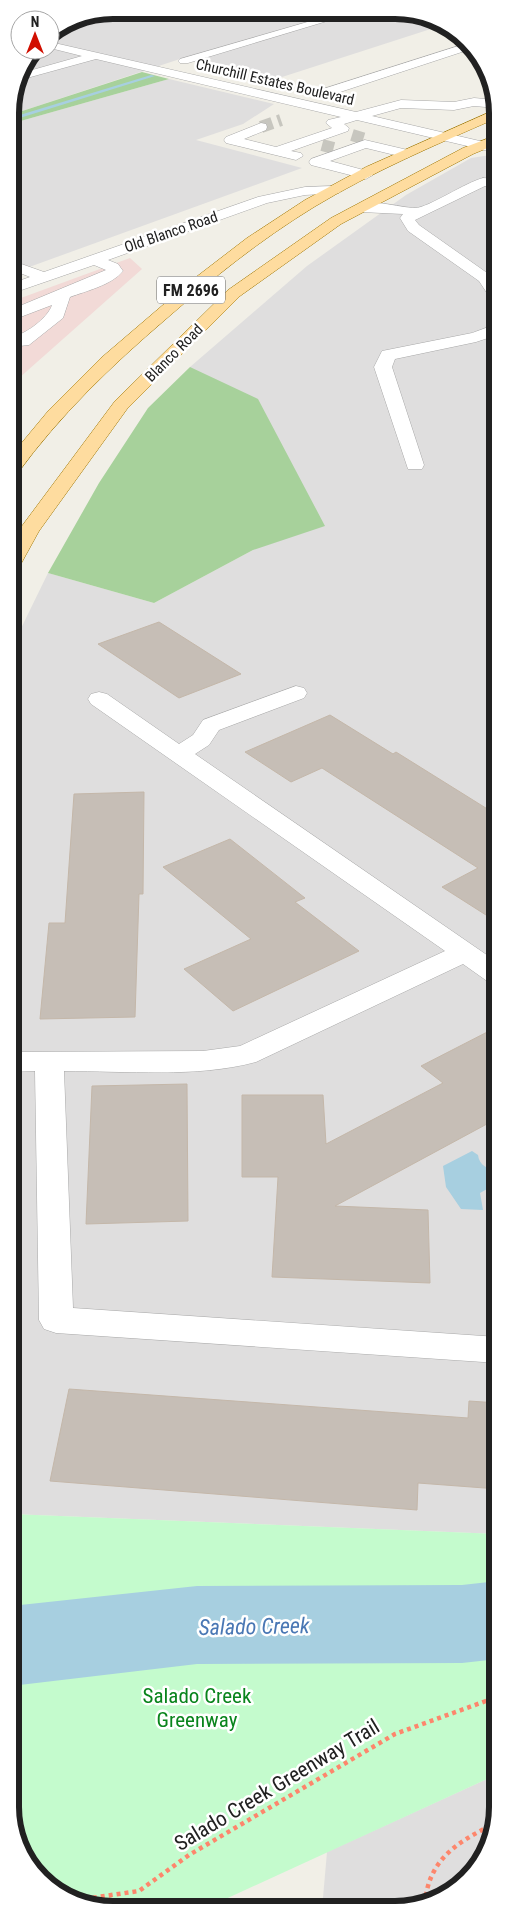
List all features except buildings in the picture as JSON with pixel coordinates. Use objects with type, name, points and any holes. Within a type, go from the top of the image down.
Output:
[{"type":"main road","name":"Blanco Road","points":[[19,459],[70,399],[142,331],[253,241],[334,190],[444,136],[489,117]]},
{"type":"main road","name":"Blanco Road","points":[[19,549],[29,530],[121,405],[234,293],[336,221],[489,142]]},
{"type":"main road","points":[[334,190],[346,197],[346,201],[337,209],[336,221]]},
{"type":"street","name":"Churchill Estates Boulevard","points":[[193,78],[212,70],[180,60],[327,19]]},
{"type":"street","name":"Churchill Estates Boulevard","points":[[60,47],[489,147]]},
{"type":"street","name":"Churchill Estates Boulevard","points":[[463,48],[319,92],[489,130]]},
{"type":"street","points":[[27,75],[97,56]]},
{"type":"street","points":[[278,151],[336,143],[356,116],[387,107],[401,104],[454,106],[474,102],[488,103]]},
{"type":"street","points":[[303,104],[295,115],[336,143],[366,174]]},
{"type":"street","points":[[261,126],[231,140],[278,151],[336,143],[406,154]]},
{"type":"street","points":[[489,182],[482,182],[407,218],[413,228],[484,278],[489,285]]},
{"type":"street","name":"Old Blanco Road","points":[[19,286],[263,200],[305,191],[334,190]]},
{"type":"street","points":[[389,193],[404,200],[440,202]]},
{"type":"street","points":[[361,208],[394,208],[418,213]]},
{"type":"street","points":[[19,312],[102,279],[115,271],[113,267],[94,259]]},
{"type":"street","points":[[19,267],[44,277]]},
{"type":"street","points":[[19,341],[23,341],[57,315],[63,294]]},
{"type":"street","points":[[415,464],[383,368],[388,354],[476,337],[489,332]]},
{"type":"street","points":[[179,754],[201,740],[211,725],[296,693]]},
{"type":"street","points":[[99,699],[489,968]]},
{"type":"street","points":[[19,1062],[203,1061],[246,1054],[466,952]]},
{"type":"street","points":[[49,1061],[56,1320],[489,1349]]},
{"type":"path","name":"Salado Creek Greenway Trail","points":[[91,1898],[139,1892],[189,1855],[395,1734],[489,1700]]},
{"type":"path","points":[[426,1896],[430,1876],[442,1856],[466,1837],[487,1827]]},
{"type":"shaded area","points":[[107,19],[401,19],[420,22],[435,28],[279,78],[186,57],[19,112],[22,88],[35,61],[60,60],[60,36],[71,28],[88,22]]},
{"type":"shaded area","points":[[169,79],[274,104],[243,124],[196,140],[302,168],[19,271],[19,121]]},
{"type":"shaded area","points":[[489,155],[489,1534],[19,1514],[19,633],[48,573],[154,603],[253,550],[190,367],[307,266],[406,195],[471,158]]},
{"type":"shaded area","points":[[130,258],[142,269],[19,378],[19,299]]},
{"type":"shaded area","points":[[489,1778],[489,1813],[486,1832],[480,1849],[462,1874],[437,1892],[420,1898],[395,1901],[323,1901],[327,1852]]},
{"type":"green space","points":[[142,72],[169,79],[19,121],[19,112]]},
{"type":"green space","points":[[190,367],[258,399],[325,526],[253,550],[154,603],[48,573],[99,483],[148,408]]},
{"type":"green space","name":"Salado Creek Greenway","points":[[19,1514],[489,1534],[489,1778],[221,1901],[107,1901],[71,1892],[46,1874],[38,1864],[28,1849],[20,1819]]},
{"type":"water","points":[[472,1151],[478,1155],[480,1162],[489,1168],[489,1189],[480,1193],[483,1210],[461,1209],[446,1187],[443,1166]]},
{"type":"waterway","points":[[19,117],[153,76]]},
{"type":"waterway","name":"Salado Creek","points":[[19,1645],[197,1625],[462,1624],[489,1621]]},
{"type":"tunnel","points":[[261,127],[281,120]]},
{"type":"tunnel","points":[[352,135],[365,139]]},
{"type":"tunnel","points":[[322,145],[337,149]]}]
